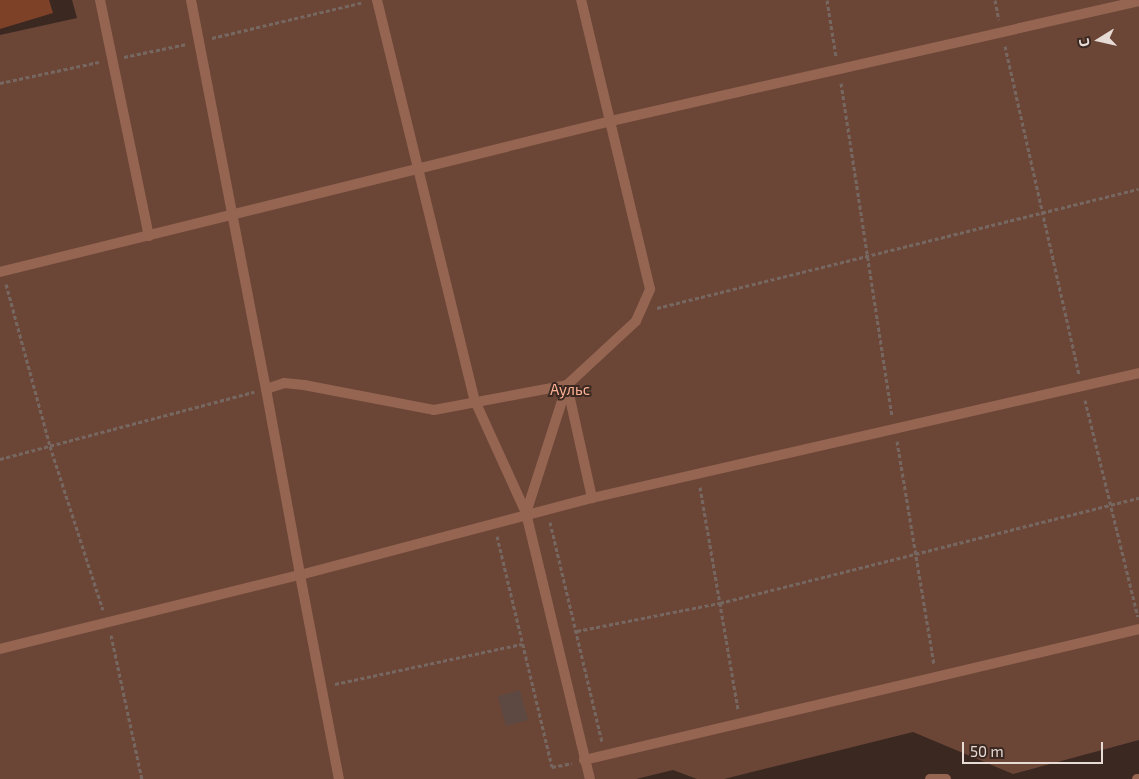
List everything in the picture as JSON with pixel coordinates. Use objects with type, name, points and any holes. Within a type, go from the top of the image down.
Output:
[{"type":"lane","points":[[100,0],[149,236]]},
{"type":"lane","points":[[191,0],[339,779]]},
{"type":"lane","points":[[377,0],[475,400],[526,513],[590,779]]},
{"type":"lane","points":[[526,513],[567,385],[645,309],[650,289],[581,0]]},
{"type":"lane","points":[[1,272],[149,236],[233,218],[611,121],[1139,1]]},
{"type":"lane","points":[[0,649],[300,575],[494,520],[1139,373]]},
{"type":"lane","points":[[266,388],[304,385],[434,410],[475,400],[567,385]]},
{"type":"lane","points":[[567,385],[592,498]]},
{"type":"lane","points":[[584,760],[1139,629]]},
{"type":"lane","points":[[930,779],[946,779]]},
{"type":"path","points":[[827,0],[894,428],[936,677]]},
{"type":"path","points":[[995,0],[1082,386],[1139,622]]},
{"type":"path","points":[[645,309],[668,308],[1139,189]]},
{"type":"path","points":[[1,272],[50,446],[108,622],[142,779]]},
{"type":"path","points":[[0,459],[266,388]]},
{"type":"path","points":[[698,473],[740,724]]},
{"type":"path","points":[[577,631],[720,602],[1139,498]]},
{"type":"path","points":[[547,508],[605,755]]},
{"type":"path","points":[[494,520],[552,767],[584,760]]},
{"type":"path","points":[[322,687],[522,644]]},
{"type":"green space","name":"Аульс","points":[[72,0],[1139,0],[1139,740],[1013,774],[913,732],[724,779],[697,779],[673,770],[636,779],[0,779],[0,35],[77,18]]},
{"type":"shaded area","points":[[0,0],[49,0],[53,13],[0,29]]},
{"type":"building","points":[[520,690],[528,720],[506,726],[498,696]]}]
